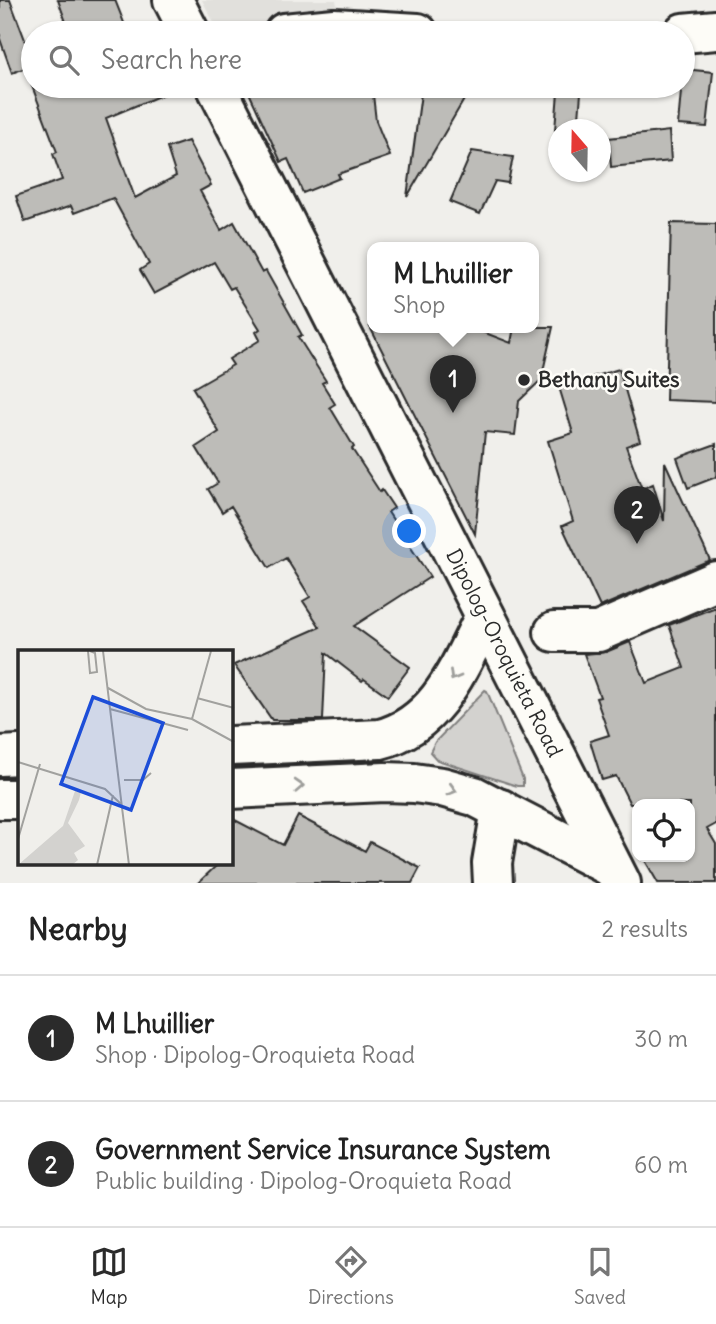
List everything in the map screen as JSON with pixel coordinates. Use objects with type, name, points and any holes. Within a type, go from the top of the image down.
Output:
[{"type":"main road","points":[[173,0],[184,21]]},
{"type":"main road","points":[[695,32],[716,30]]},
{"type":"main road","name":"Dipolog-Oroquieta Road","points":[[222,98],[617,876]]},
{"type":"main road","points":[[554,632],[598,632],[716,581]]},
{"type":"main road","points":[[233,746],[380,739],[397,735],[417,723],[435,705],[452,681],[485,616]]},
{"type":"main road","points":[[380,739],[384,782]]},
{"type":"main road","points":[[0,756],[18,755]]},
{"type":"main road","points":[[233,789],[384,782],[442,787],[474,796],[501,809],[617,876]]},
{"type":"main road","points":[[0,799],[18,799]]},
{"type":"main road","points":[[493,883],[492,863],[501,809]]},
{"type":"shaded area","points":[[202,0],[336,0],[339,16],[279,21],[213,21]]},
{"type":"shaded area","points":[[485,690],[523,779],[523,786],[437,760],[430,752],[435,742]]},
{"type":"building","points":[[0,0],[10,0],[21,29],[21,70],[12,73],[0,39]]},
{"type":"building","points":[[58,0],[115,0],[123,21],[66,21]]},
{"type":"building","points":[[695,70],[713,72],[707,127],[678,125],[680,98],[695,98]]},
{"type":"building","points":[[37,98],[154,98],[106,118],[135,198],[176,176],[167,148],[188,141],[211,185],[200,191],[221,230],[234,222],[262,273],[266,271],[302,335],[298,337],[326,381],[322,383],[335,404],[330,407],[354,447],[352,449],[380,492],[382,490],[394,508],[388,512],[430,577],[354,626],[410,667],[388,696],[364,679],[362,681],[326,653],[323,720],[272,720],[234,665],[320,627],[303,601],[310,597],[286,558],[269,568],[231,506],[222,512],[208,489],[218,483],[196,447],[219,432],[193,388],[233,365],[229,359],[260,340],[256,332],[260,329],[234,287],[230,289],[214,262],[154,294],[140,270],[149,264],[113,198],[74,213],[71,206],[25,222],[16,196],[62,180],[53,154],[57,152]]},
{"type":"building","points":[[252,98],[373,98],[376,121],[390,156],[338,174],[340,178],[303,193],[288,159],[281,162]]},
{"type":"building","points":[[420,98],[465,98],[407,197]]},
{"type":"building","points":[[558,98],[581,98],[579,119],[556,119]]},
{"type":"building","points":[[669,131],[671,161],[611,167],[611,138]]},
{"type":"building","points":[[472,151],[513,157],[508,183],[495,181],[480,214],[450,202]]},
{"type":"building","points":[[671,223],[716,224],[716,402],[666,400]]},
{"type":"building","points":[[539,327],[553,327],[541,380],[519,401],[515,435],[485,432],[475,534],[373,333],[485,333],[511,343],[513,333],[539,333]]},
{"type":"building","points":[[619,369],[640,441],[626,446],[642,489],[653,484],[664,521],[665,462],[710,560],[600,607],[562,526],[573,521],[548,441],[573,433],[559,387]]},
{"type":"building","points":[[716,444],[716,477],[688,488],[677,458]]},
{"type":"building","points":[[716,607],[716,824],[707,829],[716,844],[716,883],[658,883],[646,862],[695,862],[695,799],[632,799],[630,804],[616,776],[602,780],[590,741],[609,735],[596,698],[600,697],[584,654],[606,652],[630,642],[646,683],[684,668],[669,625]]},
{"type":"building","points":[[298,816],[365,851],[370,842],[420,868],[412,883],[198,883],[216,866],[233,866],[233,819],[283,845]]},
{"type":"place","name":"Bethany Suites","points":[[524,380]]},
{"type":"place","name":"M Lhuillier","points":[[453,413]]},
{"type":"place","name":"Government Service Insurance System","points":[[637,544]]}]
